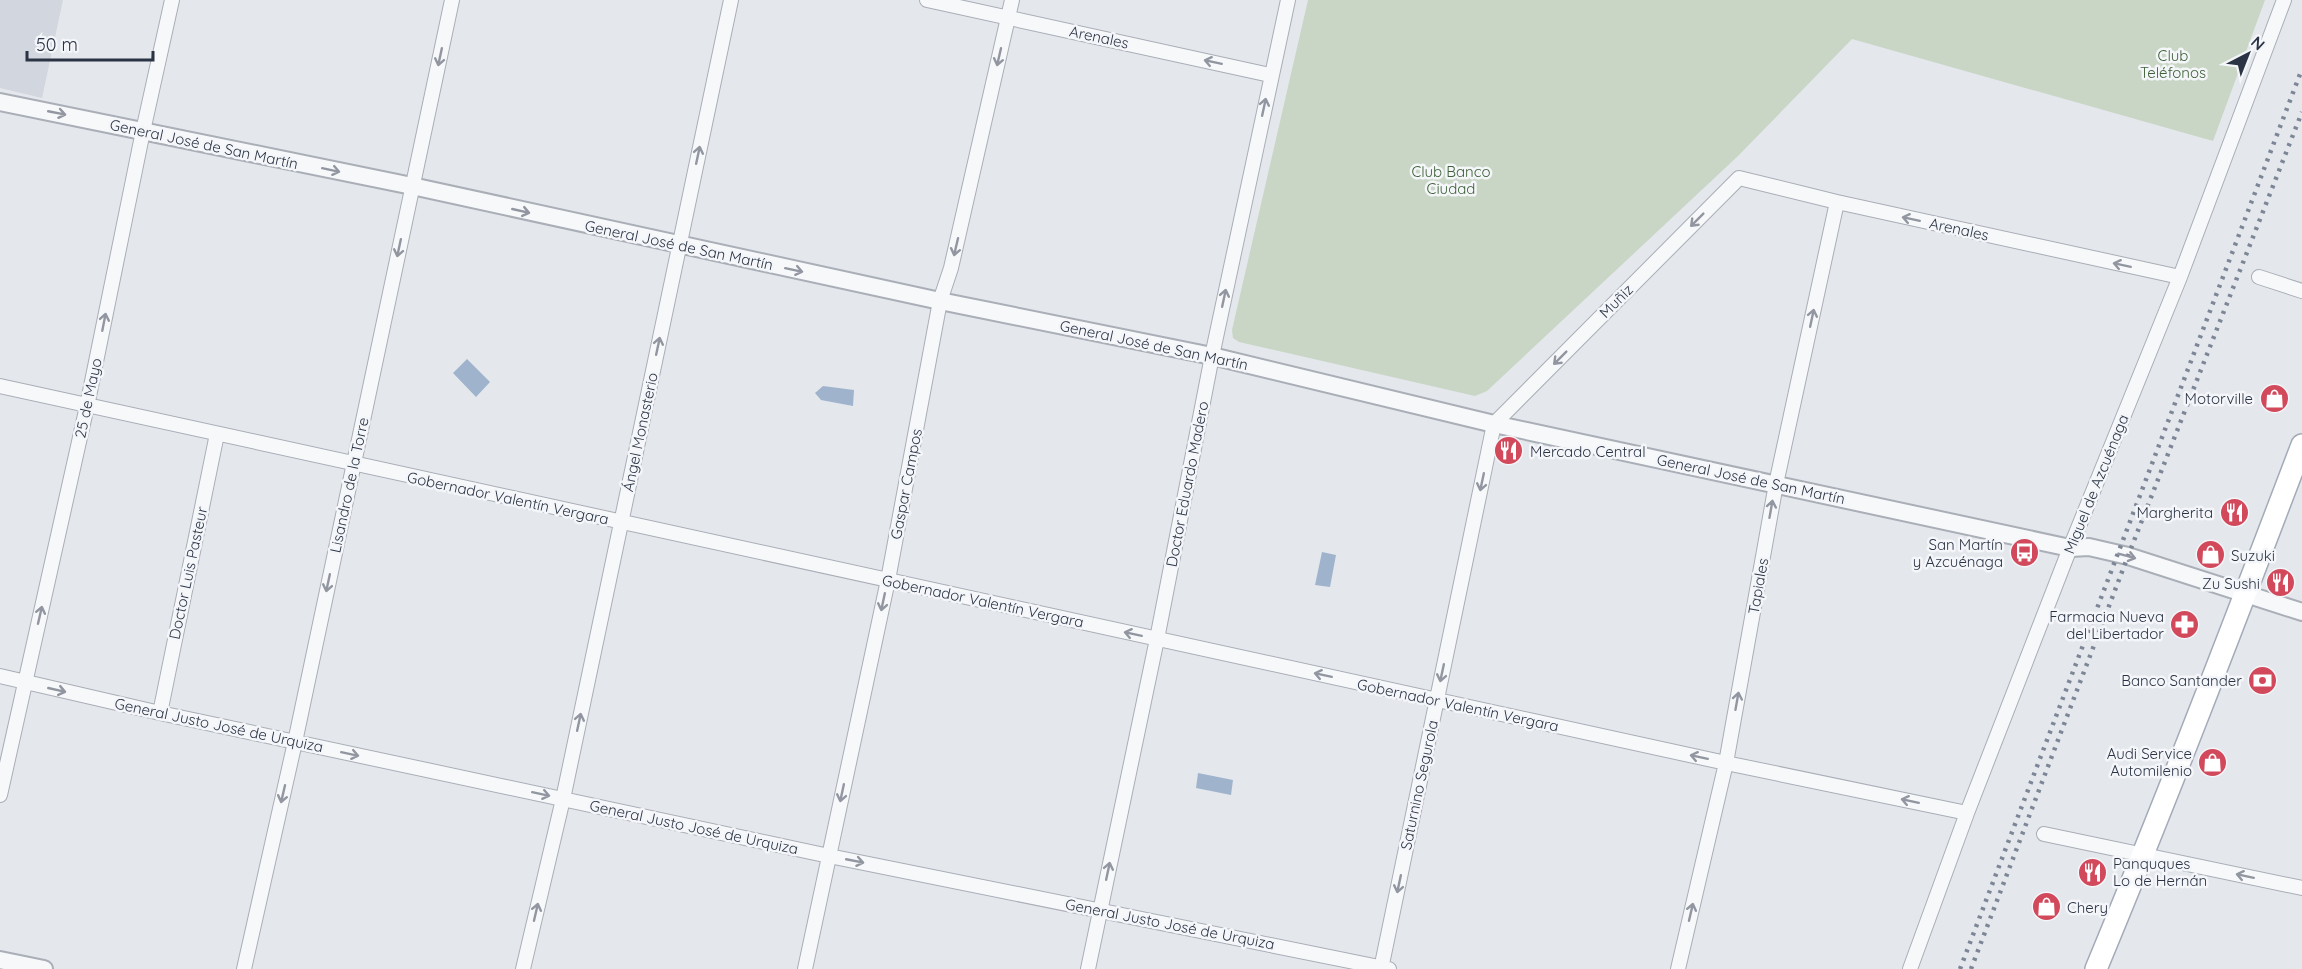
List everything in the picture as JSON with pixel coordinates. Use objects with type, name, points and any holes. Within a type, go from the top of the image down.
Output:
[{"type":"main road","points":[[2096,969],[2144,854],[2302,445]]},
{"type":"street","name":"25 de Mayo","points":[[0,795],[87,406],[172,0]]},
{"type":"street","name":"Lisandro de la Torre","points":[[244,969],[295,742],[452,0]]},
{"type":"street","name":"Ángel Monasterio","points":[[523,969],[563,799],[731,0]]},
{"type":"street","name":"Arenales","points":[[927,0],[1270,75]]},
{"type":"street","name":"Gaspar Campos","points":[[805,969],[888,580],[940,301],[951,268],[1012,0]]},
{"type":"street","name":"Doctor Eduardo Madero","points":[[1088,969],[1157,639],[1212,356],[1270,75],[1288,0]]},
{"type":"street","name":"Miguel de Azcuénaga","points":[[1910,969],[1967,813],[2180,277],[2284,0]]},
{"type":"street","name":"General José de San Martín","points":[[0,102],[412,186],[679,246],[1212,356],[1494,424],[2070,549],[2089,547],[2128,556],[2302,612]]},
{"type":"street","name":"Arenales","points":[[1738,178],[2180,277]]},
{"type":"street","name":"Muñiz","points":[[1494,424],[1738,178]]},
{"type":"street","name":"Tapiales","points":[[1678,969],[1726,763],[1776,484],[1837,202]]},
{"type":"street","points":[[2259,277],[2302,291]]},
{"type":"street","name":"Gobernador Valentín Vergara","points":[[0,386],[1726,763],[1967,813]]},
{"type":"street","name":"Saturnino Segurola","points":[[1384,968],[1494,424]]},
{"type":"street","name":"Doctor Luis Pasteur","points":[[160,712],[217,434]]},
{"type":"street","name":"General Justo José de Urquiza","points":[[0,676],[295,742],[829,856],[1384,968]]},
{"type":"street","points":[[2044,834],[2302,888]]},
{"type":"street","points":[[0,960],[44,969]]},
{"type":"shaded area","points":[[0,0],[63,0],[42,98],[0,88]]},
{"type":"green space","name":"Club Banco Ciudad","points":[[1308,0],[2265,0],[2213,141],[1852,39],[1738,156],[1487,391],[1475,396],[1239,342],[1233,338],[1232,330]]},
{"type":"water","points":[[467,359],[490,382],[476,397],[453,373]]},
{"type":"water","points":[[823,386],[854,390],[853,406],[821,400],[815,393]]},
{"type":"water","points":[[1322,552],[1336,555],[1330,587],[1315,585]]},
{"type":"water","points":[[1198,773],[1233,780],[1231,795],[1196,788]]},
{"type":"railway","points":[[1960,969],[2302,69]]},
{"type":"railway","points":[[1971,969],[2128,556],[2302,112]]},
{"type":"place","name":"Motorville","points":[[2274,398]]},
{"type":"place","name":"Mercado Central","points":[[1509,451]]},
{"type":"place","name":"Margherita","points":[[2234,512]]},
{"type":"place","name":"San Martín y Azcuénaga","points":[[2024,553]]},
{"type":"place","name":"Suzuki","points":[[2210,555]]},
{"type":"place","name":"Zu Sushi","points":[[2281,583]]},
{"type":"place","name":"Farmacia Nueva del Libertador","points":[[2185,625]]},
{"type":"place","name":"Banco Santander","points":[[2263,680]]},
{"type":"place","name":"Audi Service Automilenio","points":[[2213,762]]},
{"type":"place","name":"Panquques Lo de Hernán","points":[[2092,872]]},
{"type":"place","name":"Chery","points":[[2046,907]]},
{"type":"park label","name":"Club Teléfonos","points":[[2173,64]]}]
